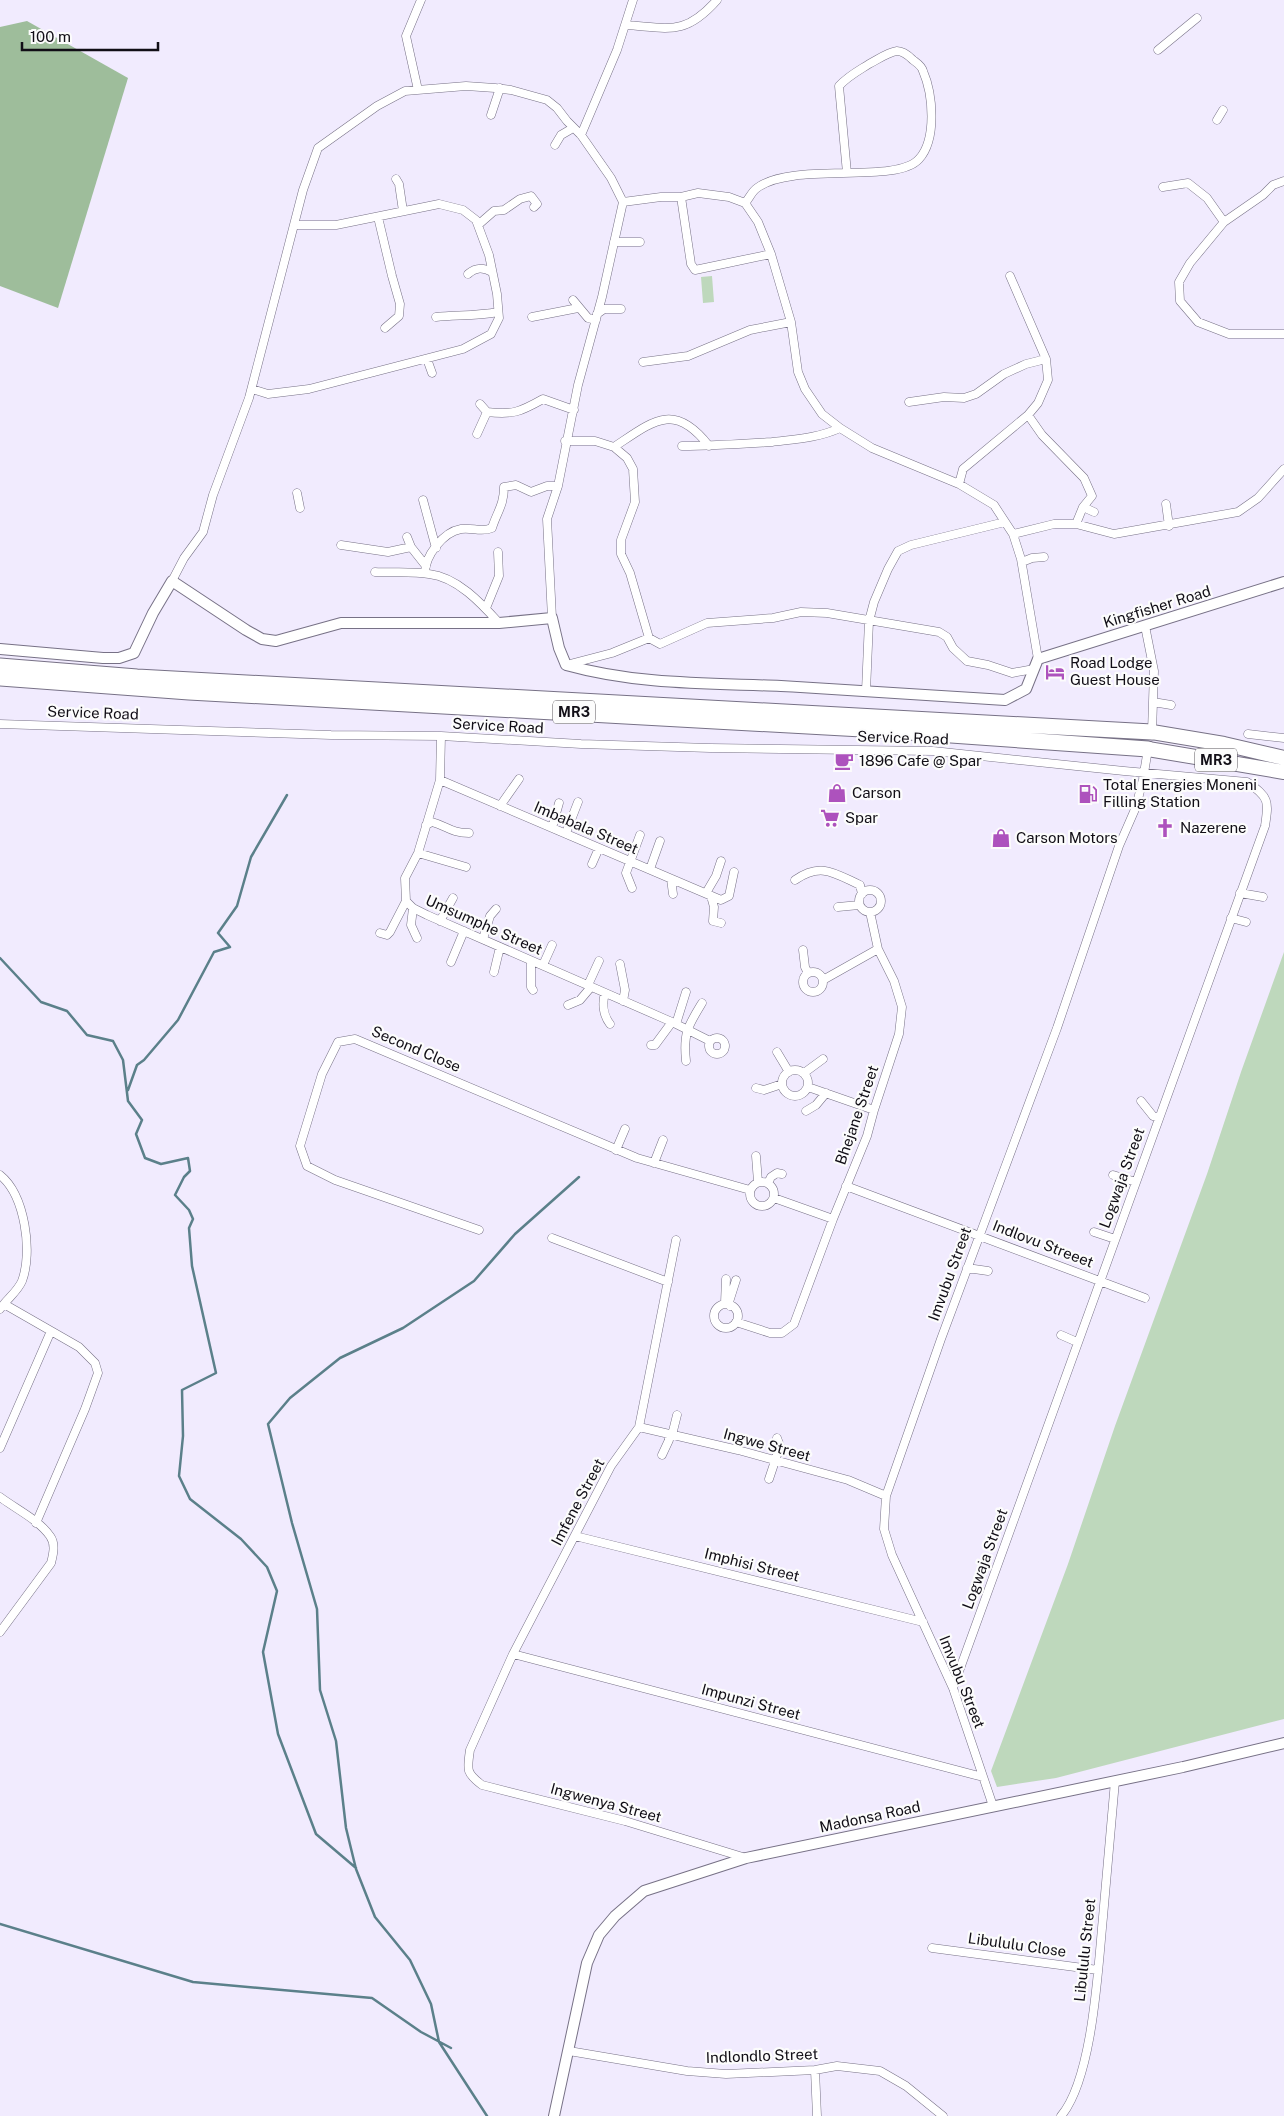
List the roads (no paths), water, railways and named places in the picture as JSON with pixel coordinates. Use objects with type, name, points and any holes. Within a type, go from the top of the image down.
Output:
[{"type":"highway","name":"MR3","points":[[0,666],[147,678],[1152,732],[1224,744],[1284,758]]},
{"type":"highway","name":"MR3","points":[[0,678],[189,692],[880,730],[1148,749],[1284,772]]},
{"type":"street","points":[[418,90],[406,36],[421,0]]},
{"type":"street","points":[[581,135],[626,25],[633,0]]},
{"type":"street","points":[[626,25],[672,29],[691,24],[717,0]]},
{"type":"street","points":[[1158,50],[1197,18]]},
{"type":"street","points":[[745,203],[756,188],[779,178],[900,170],[919,160],[928,143],[931,123],[930,95],[923,69],[907,54],[898,51],[884,56],[847,77],[839,86],[847,173]]},
{"type":"street","points":[[0,649],[103,658],[119,658],[134,653],[184,558],[203,532],[213,496],[252,389],[303,190],[318,148],[377,106],[405,92],[453,89],[466,86],[500,88],[547,100],[557,108],[581,135],[612,178],[623,202],[597,317],[565,441],[558,486],[547,519],[552,618],[559,648],[566,664],[597,674],[700,685],[777,686],[1005,700],[1026,689],[1038,659],[1022,562],[1014,534],[994,505],[959,484],[872,448],[822,414],[804,390],[798,372],[791,322],[771,254],[758,222],[745,203],[729,197],[698,193],[681,197],[661,197],[623,202]]},
{"type":"street","points":[[491,116],[500,88]]},
{"type":"street","points":[[1217,120],[1223,110]]},
{"type":"street","points":[[555,145],[562,135],[573,128]]},
{"type":"street","points":[[396,179],[402,198],[403,211]]},
{"type":"street","points":[[1284,181],[1273,185],[1263,195],[1224,222],[1190,263],[1178,282],[1180,301],[1198,322],[1229,334],[1284,334]]},
{"type":"street","points":[[1164,187],[1188,183],[1207,198],[1224,222]]},
{"type":"street","points":[[478,225],[494,211],[504,210],[520,199],[531,196],[537,204],[534,207]]},
{"type":"street","points":[[681,197],[691,264],[695,270],[771,254]]},
{"type":"street","points":[[252,389],[268,394],[309,389],[463,350],[491,334],[498,318],[489,254],[476,220],[463,210],[439,204],[336,225],[294,225]]},
{"type":"street","points":[[378,217],[400,304],[399,316],[384,328]]},
{"type":"street","points":[[614,242],[640,242]]},
{"type":"street","points":[[468,274],[473,269],[485,267],[492,272]]},
{"type":"street","points":[[959,484],[963,468],[1028,415],[1038,403],[1048,380],[1046,359],[1010,276]]},
{"type":"street","points":[[573,300],[588,318],[597,317],[604,309],[621,309]]},
{"type":"street","points":[[490,301],[498,309]]},
{"type":"street","points":[[532,317],[566,314],[578,308]]},
{"type":"street","points":[[436,317],[455,315],[476,316],[498,309]]},
{"type":"street","points":[[643,362],[688,356],[750,330],[791,322]]},
{"type":"street","points":[[427,359],[432,373]]},
{"type":"street","points":[[909,402],[944,397],[964,398],[976,394],[1004,374],[1026,364],[1046,359]]},
{"type":"street","points":[[480,404],[487,412],[507,414],[523,410],[543,399],[574,410]]},
{"type":"street","points":[[476,434],[487,412]]},
{"type":"street","points":[[1028,415],[1042,435],[1084,478],[1092,496],[1083,507],[1076,524]]},
{"type":"street","points":[[614,447],[664,418],[679,420],[692,426],[709,446]]},
{"type":"street","points":[[682,446],[795,440],[824,436],[840,428]]},
{"type":"street","points":[[565,441],[594,441],[614,447],[627,458],[633,469],[635,502],[621,540],[621,554],[632,580],[649,638],[660,644],[707,623],[773,618],[801,612],[827,613],[938,632],[947,638],[953,648],[967,661],[988,664],[1012,674],[1034,669]]},
{"type":"street","points":[[1014,534],[1054,524],[1076,524],[1114,534],[1169,526],[1238,512],[1258,498],[1284,469]]},
{"type":"street","points":[[425,569],[436,548],[449,534],[459,529],[484,531],[492,528],[502,508],[504,487],[516,486],[531,492],[547,486],[558,486]]},
{"type":"street","points":[[297,494],[300,508]]},
{"type":"street","points":[[424,500],[436,548]]},
{"type":"street","points":[[1166,504],[1169,526]]},
{"type":"street","points":[[1083,507],[1094,512]]},
{"type":"street","points":[[866,691],[869,621],[888,569],[898,551],[910,545],[1005,522]]},
{"type":"street","points":[[407,537],[425,569],[432,574],[453,582],[486,608],[499,622]]},
{"type":"street","points":[[341,545],[388,552],[411,547]]},
{"type":"street","points":[[486,608],[499,576],[498,552]]},
{"type":"street","points":[[1022,562],[1032,558],[1044,557]]},
{"type":"street","points":[[374,572],[425,569]]},
{"type":"street","points":[[172,582],[246,630],[262,639],[276,641],[341,623],[499,622],[552,618]]},
{"type":"street","name":"Kingfisher Road","points":[[1038,659],[1284,582]]},
{"type":"street","points":[[1145,626],[1154,671],[1152,732]]},
{"type":"street","points":[[566,664],[612,653],[649,638]]},
{"type":"street","points":[[1153,702],[1171,705]]},
{"type":"street","name":"Service Road","points":[[0,724],[331,735],[440,736],[700,748],[933,750],[1144,772]]},
{"type":"street","points":[[1248,734],[1284,738]]},
{"type":"street","name":"Umsumphe Street","points":[[440,736],[440,780],[420,841],[418,853],[405,878],[406,901],[412,908],[605,992],[710,1041]]},
{"type":"street","name":"Imvubu Street","points":[[994,1806],[953,1688],[892,1555],[884,1529],[886,1496],[967,1268],[1054,1036],[1119,846],[1136,806],[1148,749]]},
{"type":"street","name":"Logwaja Street","points":[[953,1688],[1265,826],[1268,805],[1261,791],[1247,782],[1144,772]]},
{"type":"street","points":[[500,806],[519,779]]},
{"type":"street","name":"Imbabala Street","points":[[440,780],[721,900],[729,896],[734,872]]},
{"type":"street","points":[[566,833],[578,802]]},
{"type":"street","points":[[552,828],[559,803]]},
{"type":"street","points":[[426,825],[432,822],[440,824],[448,830],[470,833]]},
{"type":"street","points":[[632,888],[626,873],[640,835]]},
{"type":"street","points":[[650,870],[660,841]]},
{"type":"street","points":[[592,864],[599,848]]},
{"type":"street","points":[[418,853],[466,867]]},
{"type":"street","points":[[720,923],[713,921],[712,912],[714,907],[708,894],[721,861]]},
{"type":"street","points":[[795,880],[808,871],[825,869],[860,885],[862,894]]},
{"type":"street","points":[[671,879],[673,894]]},
{"type":"street","points":[[870,890],[879,896],[880,906],[870,912],[864,911],[859,905],[859,898],[870,890]]},
{"type":"street","points":[[1240,893],[1263,897]]},
{"type":"street","points":[[440,921],[453,898]]},
{"type":"street","points":[[380,933],[387,935],[390,932],[406,901]]},
{"type":"street","points":[[838,908],[859,905]]},
{"type":"street","points":[[412,908],[411,925],[417,938]]},
{"type":"street","points":[[482,939],[490,916],[496,909]]},
{"type":"street","name":"Bhejane Street","points":[[736,1322],[770,1333],[782,1333],[794,1324],[833,1219],[868,1136],[874,1110],[899,1034],[902,1007],[894,981],[878,949],[870,912]]},
{"type":"street","points":[[1231,918],[1246,922]]},
{"type":"street","points":[[451,962],[464,931]]},
{"type":"street","points":[[543,965],[552,945]]},
{"type":"street","points":[[494,972],[500,947]]},
{"type":"street","points":[[823,980],[878,949]]},
{"type":"street","points":[[803,950],[804,967],[808,974]]},
{"type":"street","points":[[568,1006],[580,1000],[590,986],[599,960]]},
{"type":"street","points":[[532,961],[531,987],[533,990]]},
{"type":"street","points":[[620,964],[625,990],[623,1001]]},
{"type":"street","points":[[817,972],[823,980],[822,986],[818,991],[809,991],[803,984],[804,977],[817,972]]},
{"type":"street","points":[[605,992],[602,1002],[610,1024]]},
{"type":"street","points":[[651,1045],[655,1045],[674,1023],[686,992]]},
{"type":"street","points":[[686,1061],[684,1046],[686,1029],[702,1003]]},
{"type":"street","name":"Second Close","points":[[479,1230],[335,1180],[307,1166],[300,1146],[322,1074],[338,1042],[356,1038],[616,1150],[654,1163],[750,1190]]},
{"type":"street","points":[[777,1052],[789,1072]]},
{"type":"street","points":[[804,1073],[823,1059]]},
{"type":"street","points":[[795,1070],[804,1073],[808,1079],[808,1087],[802,1094],[794,1096],[786,1092],[782,1084],[785,1075],[789,1072],[795,1070]]},
{"type":"street","points":[[756,1088],[764,1090],[782,1084]]},
{"type":"street","points":[[808,1087],[874,1110]]},
{"type":"street","points":[[806,1112],[816,1105],[826,1093]]},
{"type":"street","points":[[1141,1101],[1152,1116],[1159,1118]]},
{"type":"street","points":[[616,1150],[625,1129]]},
{"type":"street","points":[[654,1163],[663,1140]]},
{"type":"street","points":[[756,1156],[758,1182],[750,1190],[750,1198],[758,1206],[766,1206],[774,1198],[774,1190],[768,1183],[758,1182]]},
{"type":"street","points":[[768,1183],[771,1177],[777,1173],[782,1174]]},
{"type":"street","points":[[0,1175],[5,1179],[18,1199],[24,1226],[26,1260],[22,1283],[2,1307],[79,1347],[95,1363],[98,1373],[36,1523]]},
{"type":"street","points":[[1113,1175],[1136,1182]]},
{"type":"street","name":"Indlovu Streeet","points":[[846,1186],[1145,1298]]},
{"type":"street","points":[[774,1198],[833,1219]]},
{"type":"street","points":[[1094,1232],[1115,1239]]},
{"type":"street","points":[[552,1238],[668,1282]]},
{"type":"street","name":"Imfene Street","points":[[467,1767],[470,1750],[513,1654],[611,1466],[639,1427],[676,1240]]},
{"type":"street","points":[[967,1268],[988,1271]]},
{"type":"street","points":[[726,1279],[728,1305],[737,1314],[736,1322],[727,1328],[717,1324],[714,1318],[716,1310],[728,1305],[736,1280]]},
{"type":"street","points":[[0,1448],[51,1331]]},
{"type":"street","points":[[1061,1335],[1077,1342]]},
{"type":"street","points":[[662,1455],[677,1415]]},
{"type":"street","name":"Ingwe Street","points":[[639,1427],[738,1450],[775,1462],[848,1480],[886,1496]]},
{"type":"street","points":[[769,1479],[780,1446],[777,1438]]},
{"type":"street","points":[[0,1497],[36,1523],[51,1538],[54,1553],[50,1563],[0,1632]]},
{"type":"street","name":"Imphisi Street","points":[[575,1536],[923,1622]]},
{"type":"street","name":"Impunzi Street","points":[[513,1654],[983,1777]]},
{"type":"street","name":"Madonsa Road","points":[[554,2116],[587,1962],[599,1935],[615,1916],[644,1891],[746,1858],[1116,1781],[1284,1743]]},
{"type":"street","name":"Ingwenya Street","points":[[467,1767],[470,1776],[482,1785],[625,1821],[746,1858]]},
{"type":"street","name":"Libululu Street","points":[[1061,2116],[1074,2096],[1086,2055],[1098,1970],[1116,1781]]},
{"type":"street","name":"Libululu Close","points":[[932,1948],[1098,1970]]},
{"type":"street","name":"Indlondlo Street","points":[[569,2051],[687,2071],[726,2074],[815,2070],[837,2066],[880,2071],[906,2086],[943,2116]]},
{"type":"street","points":[[815,2070],[818,2116]]},
{"type":"waterway","points":[[128,1090],[137,1065],[144,1060],[178,1020],[214,952],[230,947],[218,933],[237,906],[251,857],[287,795]]},
{"type":"waterway","points":[[0,958],[41,1002],[67,1011],[87,1035],[113,1041],[123,1060],[128,1101],[142,1120],[136,1134],[145,1158],[161,1164],[188,1158],[190,1171],[184,1177],[175,1195],[189,1210],[193,1219],[189,1228],[192,1266],[216,1373],[182,1390],[183,1436],[179,1476],[190,1499],[241,1539],[267,1567],[277,1591],[263,1652],[278,1734],[316,1834],[356,1868]]},
{"type":"waterway","points":[[487,2116],[439,2042],[431,2004],[410,1960],[375,1917],[356,1869],[346,1828],[336,1741],[320,1690],[317,1609],[292,1523],[268,1424],[290,1398],[340,1358],[403,1328],[474,1281],[515,1234],[579,1177]]},
{"type":"waterway","points":[[0,1924],[193,1982],[372,1998],[421,2032],[451,2048]]},
{"type":"place","name":"Road Lodge Guest House","points":[[1055,672]]},
{"type":"place","name":"1896 Cafe @ Spar","points":[[844,761]]},
{"type":"place","name":"Carson","points":[[837,793]]},
{"type":"place","name":"Total Energies Moneni Filling Station","points":[[1088,794]]},
{"type":"place","name":"Spar","points":[[830,818]]},
{"type":"place","name":"Nazerene","points":[[1165,828]]},
{"type":"place","name":"Carson Motors","points":[[1001,838]]}]
